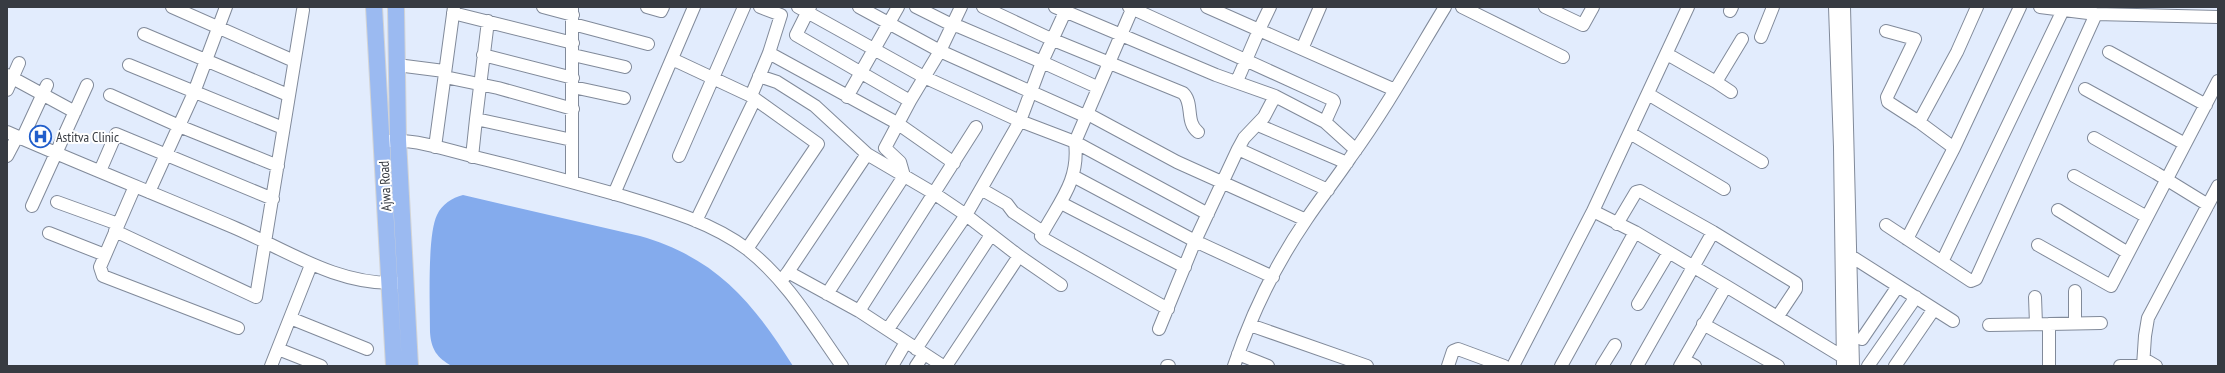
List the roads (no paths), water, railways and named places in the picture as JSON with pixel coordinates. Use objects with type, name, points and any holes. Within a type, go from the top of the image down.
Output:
[{"type":"main road","name":"Ajwa Road","points":[[374,7],[394,364]]},
{"type":"main road","name":"Ajwa Road","points":[[396,7],[398,140],[406,283],[413,365]]},
{"type":"street","points":[[172,7],[294,61]]},
{"type":"street","points":[[149,192],[194,92],[219,29],[226,7]]},
{"type":"street","points":[[543,7],[573,15],[648,44]]},
{"type":"street","points":[[647,7],[661,11],[662,7]]},
{"type":"street","points":[[614,194],[694,7]]},
{"type":"street","points":[[679,156],[744,7]]},
{"type":"street","points":[[696,221],[753,97],[759,76],[769,52],[781,11],[760,7]]},
{"type":"street","points":[[859,7],[940,51],[1031,92],[1086,114],[1222,184],[1306,220]]},
{"type":"street","points":[[847,97],[898,7]]},
{"type":"street","points":[[916,7],[952,25],[1042,62],[1097,87]]},
{"type":"street","points":[[827,294],[904,176],[900,162],[885,148],[897,123],[940,51],[961,7]]},
{"type":"street","points":[[983,7],[1051,39],[1183,93],[1187,100],[1191,123],[1198,132]]},
{"type":"street","points":[[1237,81],[1270,7]]},
{"type":"street","points":[[1302,49],[1320,7]]},
{"type":"street","points":[[1234,366],[1250,325],[1273,277],[1306,220],[1356,150],[1395,90],[1445,7]]},
{"type":"street","points":[[1462,7],[1563,57]]},
{"type":"street","points":[[1545,7],[1583,24],[1593,7]]},
{"type":"street","points":[[1513,366],[1593,211],[1688,7]]},
{"type":"street","points":[[1761,37],[1773,7]]},
{"type":"street","points":[[1835,7],[1846,252],[1853,366]]},
{"type":"street","points":[[1843,361],[1846,252],[1844,7]]},
{"type":"street","points":[[1919,122],[1957,52],[1977,7]]},
{"type":"street","points":[[1907,239],[1954,148],[2020,7]]},
{"type":"street","points":[[2040,7],[2089,11],[2174,11],[2218,17]]},
{"type":"street","points":[[57,202],[116,227],[256,297],[273,199],[301,8]]},
{"type":"street","points":[[1168,309],[1041,236],[1061,203],[1073,176],[1077,162],[1075,142],[1097,87],[1121,36],[1131,8],[1246,59],[1333,100],[1334,102],[1325,122]]},
{"type":"street","points":[[1213,8],[1395,90]]},
{"type":"street","points":[[910,101],[796,35],[805,9],[924,77],[1020,121],[1075,142],[1208,214]]},
{"type":"street","points":[[435,147],[453,10],[488,22],[573,43]]},
{"type":"street","points":[[888,329],[966,215],[1020,121],[1051,39],[1060,10],[1121,36],[1275,96],[1325,122],[1356,150]]},
{"type":"street","points":[[1942,262],[2063,10]]},
{"type":"street","points":[[1886,225],[1971,281],[1976,279],[2089,11]]},
{"type":"street","points":[[572,182],[573,15]]},
{"type":"street","points":[[472,157],[488,22]]},
{"type":"street","points":[[1886,31],[1915,39],[1887,97],[1888,102],[1919,122],[1954,148]]},
{"type":"street","points":[[144,34],[288,95]]},
{"type":"street","points":[[1716,82],[1742,39]]},
{"type":"street","points":[[769,52],[793,64],[847,97],[897,123],[954,163]]},
{"type":"street","points":[[2109,52],[2206,105]]},
{"type":"street","points":[[1667,54],[1731,92]]},
{"type":"street","points":[[483,55],[624,98]]},
{"type":"street","points":[[573,55],[625,67]]},
{"type":"street","points":[[672,59],[714,77],[753,97],[818,144],[746,249]]},
{"type":"street","points":[[7,90],[10,77],[19,64]]},
{"type":"street","points":[[129,65],[283,128]]},
{"type":"street","points":[[397,65],[444,74],[573,109]]},
{"type":"street","points":[[759,76],[778,82],[815,106],[867,154],[935,194],[1061,285]]},
{"type":"street","points":[[10,77],[45,90],[75,112]]},
{"type":"street","points":[[2038,245],[2111,286],[2218,80]]},
{"type":"street","points":[[32,206],[87,85]]},
{"type":"street","points":[[2084,89],[2185,144]]},
{"type":"street","points":[[7,156],[15,136],[45,90]]},
{"type":"street","points":[[1648,94],[1762,162]]},
{"type":"street","points":[[110,95],[179,126],[278,166]]},
{"type":"street","points":[[1159,329],[1195,241],[1238,149],[1244,138],[1258,125],[1275,96]]},
{"type":"street","points":[[476,119],[572,140]]},
{"type":"street","points":[[1258,125],[1347,163]]},
{"type":"street","points":[[859,311],[935,194],[976,127]]},
{"type":"street","points":[[1630,133],[1724,190]]},
{"type":"street","points":[[100,171],[116,134],[165,156],[273,199]]},
{"type":"street","points":[[15,136],[266,242],[311,265],[342,277],[373,283],[406,283]]},
{"type":"street","points":[[2094,138],[2208,205]]},
{"type":"street","points":[[382,141],[398,140],[435,147],[572,182],[670,210],[696,221],[746,249],[784,276],[827,294],[859,311],[941,365],[1019,256]]},
{"type":"street","points":[[1238,149],[1328,190]]},
{"type":"street","points":[[784,276],[867,154]]},
{"type":"street","points":[[1073,176],[1195,241],[1273,277]]},
{"type":"street","points":[[2074,176],[2147,217]]},
{"type":"street","points":[[135,186],[100,267],[103,276],[238,328]]},
{"type":"street","points":[[2144,362],[2148,318],[2218,186]]},
{"type":"street","points":[[981,189],[1007,204],[1013,212],[1043,232]]},
{"type":"street","points":[[1617,224],[1636,192],[1640,191],[1713,232],[1796,284],[1796,289],[1778,316]]},
{"type":"street","points":[[1061,203],[1185,267]]},
{"type":"street","points":[[2058,210],[2128,253]]},
{"type":"street","points":[[1593,211],[1635,232],[1778,316],[1843,361]]},
{"type":"street","points":[[49,232],[105,255]]},
{"type":"street","points":[[1561,366],[1635,232]]},
{"type":"street","points":[[1637,366],[1713,232]]},
{"type":"street","points":[[916,366],[920,352],[991,235]]},
{"type":"street","points":[[1638,304],[1668,252]]},
{"type":"street","points":[[1846,252],[1953,321]]},
{"type":"street","points":[[271,366],[311,265]]},
{"type":"street","points":[[784,276],[842,366]]},
{"type":"street","points":[[1695,366],[1682,363],[1726,286]]},
{"type":"street","points":[[1862,339],[1898,286]]},
{"type":"street","points":[[2075,291],[2075,323]]},
{"type":"street","points":[[2035,297],[2036,324]]},
{"type":"street","points":[[1868,366],[1916,298]]},
{"type":"street","points":[[1894,366],[1934,309]]},
{"type":"street","points":[[290,318],[367,349]]},
{"type":"street","points":[[1989,325],[2101,323]]},
{"type":"street","points":[[1703,324],[1778,366]]},
{"type":"street","points":[[2049,324],[2049,366]]},
{"type":"street","points":[[1250,325],[1367,366]]},
{"type":"street","points":[[892,366],[906,342]]},
{"type":"street","points":[[1602,366],[1615,346]]},
{"type":"street","points":[[278,349],[321,366]]},
{"type":"street","points":[[1448,366],[1454,351],[1458,349],[1504,366]]},
{"type":"street","points":[[1238,354],[1268,366]]},
{"type":"street","points":[[2120,366],[2144,362],[2156,366]]},
{"type":"street","points":[[394,364],[413,365]]},
{"type":"water","points":[[463,195],[640,236],[667,245],[690,256],[730,285],[747,302],[778,343],[793,366],[452,366],[442,360],[433,348],[431,338],[430,254],[434,225],[439,211],[448,202]]},
{"type":"place","name":"Astitva Clinic","points":[[41,137]]}]
